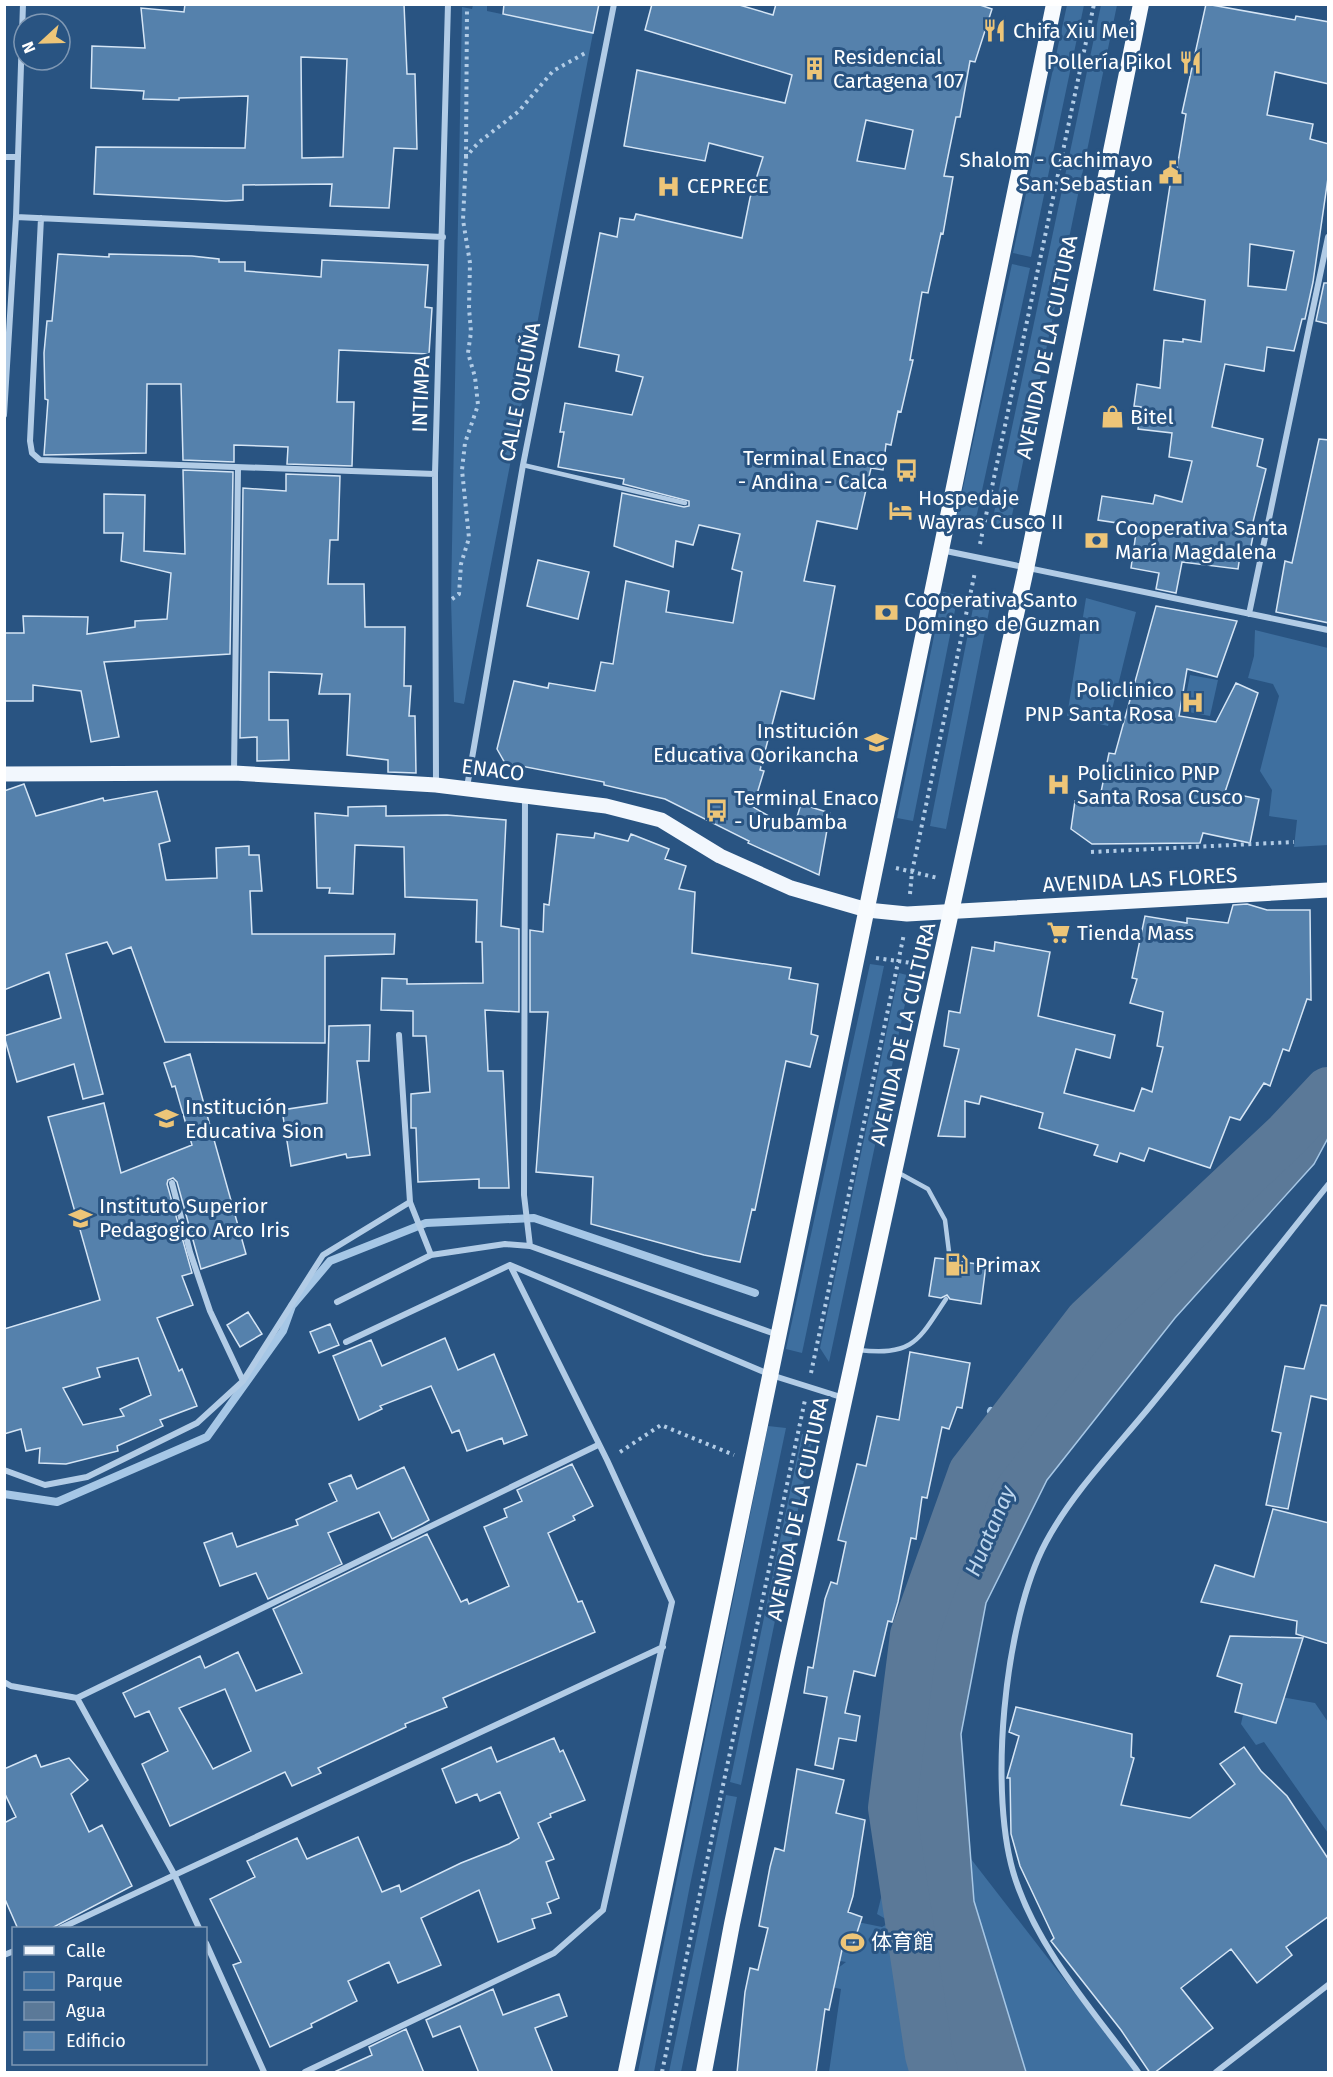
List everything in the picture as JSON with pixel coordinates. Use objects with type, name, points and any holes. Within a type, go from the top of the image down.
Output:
[{"type":"highway","points":[[626,2073],[1054,4]]},
{"type":"highway","name":"AVENIDA DE LA CULTURA","points":[[704,2073],[737,1901],[1026,569],[1141,4]]},
{"type":"main road","name":"ENACO","points":[[4,774],[234,773],[436,785],[606,806],[661,820],[720,856],[790,888],[867,910],[908,914],[953,912]]},
{"type":"main road","name":"AVENIDA LAS FLORES","points":[[953,912],[1329,890]]},
{"type":"street","points":[[4,415],[16,217],[23,4]]},
{"type":"street","name":"INTIMPA","points":[[436,785],[435,474],[448,4]]},
{"type":"street","name":"CALLE QUEUÑA","points":[[467,788],[523,465],[614,4]]},
{"type":"street","points":[[4,157],[18,157]]},
{"type":"street","points":[[16,217],[443,237]]},
{"type":"street","points":[[41,218],[30,441],[32,453],[40,460],[238,469],[435,474]]},
{"type":"street","points":[[1249,614],[1329,237]]},
{"type":"street","points":[[4,291],[12,290]]},
{"type":"street","points":[[234,773],[238,469]]},
{"type":"street","points":[[941,550],[1329,630]]},
{"type":"street","points":[[525,795],[524,1195],[530,1245]]},
{"type":"street","points":[[399,1035],[411,1203],[430,1252]]},
{"type":"street","points":[[172,1183],[190,1252],[210,1311],[243,1381]]},
{"type":"street","points":[[1138,2073],[1047,1946],[1016,1881],[1004,1827],[1002,1779],[1007,1687],[1021,1609],[1046,1542],[1085,1486],[1329,1185]]},
{"type":"street","points":[[4,1470],[45,1485],[87,1477],[197,1423],[243,1381],[323,1255],[411,1203]]},
{"type":"street","points":[[337,1302],[430,1252],[505,1244],[530,1245],[779,1335]]},
{"type":"street","points":[[346,1342],[510,1264],[771,1376],[845,1398]]},
{"type":"street","points":[[306,2073],[554,1953],[603,1910],[672,1602],[607,1460],[510,1264]]},
{"type":"street","points":[[7,1686],[77,1698],[598,1445]]},
{"type":"street","points":[[65,1927],[174,1874],[663,1647]]},
{"type":"street","points":[[77,1698],[174,1874],[198,1927]]},
{"type":"street","points":[[207,1945],[264,2073]]},
{"type":"street","points":[[1216,2073],[1329,1985]]},
{"type":"lane","points":[[523,465],[685,503]]},
{"type":"lane","points":[[896,1171],[928,1189],[945,1220],[950,1260]]},
{"type":"lane","points":[[856,1349],[882,1352],[903,1349],[921,1338],[946,1299]]},
{"type":"path","points":[[662,2073],[898,962],[908,914],[912,872],[1094,4]]},
{"type":"path","points":[[452,599],[459,594],[461,564],[469,538],[462,470],[465,443],[477,405],[475,376],[468,353],[471,332],[470,263],[463,220],[466,157],[467,8]]},
{"type":"path","points":[[466,157],[477,143],[519,111],[553,71],[590,50]]},
{"type":"path","points":[[1091,852],[1294,842]]},
{"type":"path","points":[[877,863],[959,882]]},
{"type":"path","points":[[857,955],[941,967]]},
{"type":"path","points":[[607,1460],[661,1425],[753,1462]]},
{"type":"green space","points":[[487,4],[487,11],[593,33],[464,704],[454,702],[451,599],[462,7],[472,9],[473,5]]},
{"type":"green space","points":[[1067,5],[1084,5],[1031,257],[1013,253]]},
{"type":"green space","points":[[1101,5],[1117,5],[1009,530],[991,527]]},
{"type":"green space","points":[[1012,264],[1030,268],[975,523],[956,520]]},
{"type":"green space","points":[[943,592],[958,595],[913,821],[897,818]]},
{"type":"green space","points":[[975,598],[991,601],[946,829],[930,826]]},
{"type":"green space","points":[[1086,598],[1136,612],[1108,726],[1067,716]]},
{"type":"green space","points":[[1255,630],[1328,648],[1328,845],[1294,847],[1297,820],[1269,816],[1272,790],[1260,771],[1279,696],[1273,684],[1248,678],[1254,656]]},
{"type":"green space","points":[[1190,675],[1218,680],[1210,716],[1183,711]]},
{"type":"green space","points":[[870,964],[884,966],[802,1353],[786,1349]]},
{"type":"green space","points":[[899,973],[911,976],[829,1362],[820,1348]]},
{"type":"green space","points":[[768,1426],[786,1428],[690,1885],[654,2072],[638,2072]]},
{"type":"green space","points":[[802,1434],[813,1437],[741,1785],[730,1782]]},
{"type":"green space","points":[[1248,1691],[1315,1703],[1328,1722],[1328,1833],[1264,1742],[1256,1745],[1241,1724]]},
{"type":"green space","points":[[726,1795],[737,1797],[681,2072],[669,2072]]},
{"type":"green space","points":[[896,1838],[929,2055],[934,2072],[829,2072],[841,1989],[817,1984],[846,1962],[824,1958],[833,1917],[882,1927],[891,1922],[877,1914]]},
{"type":"green space","points":[[971,1859],[1136,2072],[1026,2072],[974,1901]]},
{"type":"water","name":"Huatanay","points":[[1328,1091],[1328,1138],[1314,1164],[1175,1318],[1047,1480],[986,1603],[961,1734],[974,1901],[1026,2072],[934,2072],[929,2055],[892,1808],[914,1635],[972,1473],[1089,1321],[1287,1135]]},
{"type":"building","points":[[185,4],[404,4],[407,74],[415,74],[417,149],[394,148],[389,208],[330,206],[332,184],[243,185],[243,200],[226,201],[94,194],[96,147],[245,148],[248,96],[179,98],[179,100],[143,99],[144,91],[91,88],[92,46],[145,48],[141,8],[184,12]],"holes":[[[301,57],[347,59],[343,157],[302,158]]]},
{"type":"building","points":[[504,4],[599,4],[593,33],[503,14]]},
{"type":"building","points":[[652,4],[736,4],[773,15],[776,4],[977,4],[992,9],[975,62],[970,61],[960,117],[956,117],[944,176],[953,177],[943,234],[941,233],[928,293],[922,292],[910,360],[913,360],[891,445],[886,444],[883,470],[871,468],[857,529],[817,521],[804,581],[835,586],[814,699],[781,691],[760,770],[764,771],[753,807],[793,830],[801,804],[830,813],[819,875],[748,843],[749,841],[665,799],[604,785],[604,782],[505,763],[497,749],[514,681],[548,688],[549,683],[595,691],[601,662],[613,664],[626,581],[669,591],[666,612],[733,623],[742,572],[732,569],[740,534],[699,525],[693,545],[676,541],[673,567],[614,546],[622,493],[684,507],[689,506],[689,501],[623,484],[624,479],[558,467],[564,432],[560,432],[565,403],[632,415],[643,377],[616,371],[619,355],[579,347],[600,233],[617,237],[620,218],[634,220],[636,214],[742,238],[750,198],[763,157],[709,143],[705,161],[624,146],[637,70],[785,103],[792,75],[645,30]],"holes":[[[866,120],[913,130],[905,169],[857,161]]]},
{"type":"building","points":[[1206,4],[1295,20],[1296,16],[1329,22],[1329,84],[1275,72],[1267,115],[1313,124],[1310,139],[1329,144],[1329,171],[1313,282],[1305,319],[1302,319],[1294,351],[1267,347],[1264,371],[1225,364],[1212,427],[1263,439],[1257,466],[1266,469],[1252,526],[1255,526],[1250,551],[1241,549],[1238,569],[1182,562],[1176,593],[1156,589],[1159,573],[1131,568],[1137,526],[1098,520],[1102,496],[1153,504],[1155,495],[1182,502],[1192,461],[1169,457],[1172,433],[1138,429],[1141,407],[1134,406],[1137,384],[1160,388],[1164,340],[1183,342],[1183,339],[1201,342],[1205,300],[1154,290],[1171,179],[1175,180],[1186,114],[1182,113]],"holes":[[[1250,244],[1294,251],[1286,290],[1248,286]]]},
{"type":"building","points":[[58,254],[109,257],[109,254],[192,256],[219,259],[219,262],[245,262],[245,271],[321,277],[322,260],[428,265],[425,307],[432,308],[429,354],[339,350],[337,402],[354,402],[352,466],[287,464],[288,447],[234,445],[234,462],[183,460],[181,384],[147,384],[146,453],[44,455],[48,400],[45,399],[44,353],[47,321],[52,321]]},
{"type":"building","points":[[1324,283],[1329,283],[1329,324],[1316,321]]},
{"type":"building","points":[[1319,439],[1329,440],[1329,623],[1276,612],[1285,561],[1292,563]]},
{"type":"building","points":[[183,470],[233,472],[230,654],[104,662],[119,737],[91,742],[81,691],[33,685],[33,701],[4,701],[4,633],[24,633],[23,616],[88,617],[87,634],[135,627],[135,621],[167,619],[171,573],[121,561],[123,533],[104,533],[104,494],[145,495],[144,551],[185,554]]},
{"type":"building","points":[[286,474],[340,476],[338,540],[330,540],[328,584],[364,584],[365,627],[405,627],[404,686],[411,686],[409,716],[415,716],[416,773],[388,772],[388,760],[347,755],[350,694],[319,694],[322,674],[269,672],[269,720],[288,720],[289,760],[257,761],[257,737],[240,738],[243,488],[286,491]]},
{"type":"building","points":[[538,560],[589,572],[578,619],[527,606]]},
{"type":"building","points":[[1156,606],[1237,621],[1217,677],[1187,669],[1179,716],[1216,722],[1236,683],[1258,693],[1225,792],[1259,799],[1250,843],[1203,833],[1200,843],[1092,844],[1071,829],[1075,801],[1099,802],[1109,753],[1115,754]]},
{"type":"building","points":[[24,784],[36,816],[103,798],[104,801],[157,791],[170,841],[159,844],[166,880],[217,878],[216,848],[249,846],[249,855],[259,855],[262,891],[250,891],[252,934],[395,934],[394,954],[325,956],[325,1043],[165,1042],[131,947],[113,954],[107,942],[66,954],[103,1094],[83,1099],[74,1064],[17,1082],[4,1036],[61,1018],[49,972],[4,990],[4,791]]},
{"type":"building","points":[[386,806],[386,816],[447,815],[506,820],[501,926],[519,929],[519,1012],[485,1010],[488,1071],[503,1071],[509,1188],[479,1188],[479,1179],[418,1182],[416,1128],[411,1128],[411,1094],[430,1092],[426,1036],[413,1036],[413,1011],[381,1010],[382,978],[407,979],[407,984],[483,983],[482,942],[476,942],[477,900],[405,897],[404,847],[355,845],[353,894],[329,893],[330,888],[317,888],[315,813],[348,816],[348,807]]},
{"type":"building","points":[[595,833],[628,841],[631,834],[669,849],[665,859],[686,866],[679,889],[695,892],[692,953],[791,968],[789,979],[818,984],[811,1034],[818,1036],[810,1067],[786,1061],[755,1210],[752,1209],[740,1262],[704,1255],[591,1224],[593,1177],[536,1172],[548,1012],[530,1012],[530,930],[543,932],[544,904],[549,905],[557,834],[594,838]]},
{"type":"building","points":[[1247,904],[1267,910],[1310,910],[1311,1000],[1307,999],[1289,1051],[1283,1049],[1270,1086],[1264,1083],[1240,1120],[1230,1117],[1210,1168],[1149,1148],[1144,1161],[1120,1153],[1117,1162],[1094,1155],[1098,1145],[1039,1128],[1043,1113],[981,1096],[979,1104],[965,1101],[965,1137],[938,1136],[959,1049],[944,1046],[949,1011],[960,1013],[972,947],[994,951],[995,942],[1050,952],[1038,1016],[1115,1035],[1110,1058],[1076,1049],[1064,1093],[1134,1111],[1142,1088],[1152,1092],[1163,1047],[1157,1046],[1163,1012],[1130,1003],[1137,979],[1132,978],[1145,916],[1187,923],[1187,918],[1228,923],[1233,905]]},
{"type":"building","points":[[370,1025],[369,1061],[357,1061],[370,1155],[347,1158],[346,1154],[291,1166],[282,1110],[327,1103],[329,1026]]},
{"type":"building","points":[[190,1054],[246,1254],[201,1269],[177,1182],[173,1178],[168,1180],[167,1184],[192,1273],[182,1276],[193,1305],[157,1318],[179,1371],[182,1369],[197,1406],[160,1420],[163,1426],[117,1446],[118,1451],[66,1464],[39,1463],[40,1448],[26,1451],[21,1429],[4,1434],[4,1329],[100,1300],[48,1117],[104,1103],[121,1173],[192,1145],[175,1086],[172,1087],[164,1063]],"holes":[[[138,1358],[151,1395],[120,1409],[124,1416],[83,1425],[63,1388],[100,1377],[97,1368]]]},
{"type":"building","points":[[935,1258],[945,1259],[949,1264],[954,1261],[986,1265],[981,1304],[950,1299],[947,1295],[941,1298],[929,1296]]},
{"type":"building","points":[[1321,1305],[1329,1306],[1329,1400],[1311,1396],[1288,1509],[1266,1505],[1281,1433],[1272,1431],[1285,1366],[1304,1369]]},
{"type":"building","points":[[248,1312],[262,1334],[240,1347],[227,1325]]},
{"type":"building","points":[[330,1324],[339,1345],[319,1353],[310,1332]]},
{"type":"building","points":[[445,1338],[458,1370],[494,1354],[527,1435],[504,1444],[502,1438],[467,1451],[459,1430],[452,1433],[431,1386],[380,1406],[382,1409],[359,1420],[333,1356],[371,1340],[382,1366]]},
{"type":"building","points":[[910,1352],[970,1363],[962,1408],[957,1407],[949,1429],[942,1427],[927,1498],[922,1497],[916,1539],[911,1538],[898,1602],[892,1622],[888,1621],[875,1676],[854,1671],[845,1713],[860,1716],[856,1741],[839,1738],[833,1769],[815,1765],[827,1697],[804,1693],[808,1667],[813,1668],[825,1599],[831,1582],[837,1584],[846,1542],[838,1540],[857,1464],[866,1466],[877,1416],[899,1420]]},
{"type":"building","points":[[572,1464],[593,1506],[573,1516],[575,1520],[548,1533],[578,1602],[582,1601],[595,1632],[443,1698],[447,1707],[405,1724],[406,1727],[318,1768],[321,1773],[292,1786],[285,1772],[170,1826],[142,1764],[168,1751],[149,1711],[135,1717],[123,1693],[200,1656],[205,1668],[238,1652],[256,1691],[302,1673],[273,1609],[427,1534],[461,1602],[467,1599],[469,1604],[509,1586],[484,1527],[507,1517],[504,1509],[522,1501],[517,1490]],"holes":[[[225,1689],[251,1751],[213,1769],[179,1708]]]},
{"type":"building","points":[[404,1467],[429,1520],[392,1539],[379,1512],[328,1533],[342,1564],[268,1599],[256,1573],[220,1586],[204,1543],[232,1533],[237,1547],[298,1525],[296,1520],[337,1501],[329,1484],[351,1475],[357,1489]]},
{"type":"building","points":[[1273,1509],[1329,1523],[1329,1644],[1296,1634],[1297,1621],[1201,1602],[1215,1565],[1254,1577]]},
{"type":"building","points":[[1230,1636],[1303,1638],[1276,1723],[1235,1712],[1242,1684],[1217,1676]]},
{"type":"building","points":[[1016,1707],[1132,1734],[1131,1757],[1134,1758],[1121,1805],[1190,1818],[1235,1784],[1220,1764],[1244,1747],[1261,1771],[1287,1796],[1329,1860],[1329,1916],[1286,1947],[1292,1955],[1257,1983],[1231,1949],[1181,1988],[1213,2028],[1154,2073],[1150,2073],[1121,2030],[1051,1941],[1054,1938],[1020,1866],[1011,1834],[1010,1778],[1007,1778],[1019,1736],[1009,1732]]},
{"type":"building","points":[[554,1738],[560,1752],[563,1750],[585,1800],[550,1814],[551,1817],[538,1823],[554,1859],[546,1862],[559,1898],[547,1903],[551,1913],[532,1919],[535,1928],[498,1942],[479,1890],[421,1918],[441,1965],[398,1983],[389,1962],[348,1981],[357,2001],[311,2024],[312,2027],[270,2047],[233,1965],[241,1962],[210,1899],[255,1877],[247,1861],[297,1838],[307,1859],[358,1837],[382,1892],[399,1885],[401,1892],[461,1863],[509,1844],[519,1838],[500,1792],[480,1801],[477,1794],[456,1803],[442,1769],[491,1747],[497,1762]]},
{"type":"building","points":[[36,1755],[41,1767],[69,1758],[88,1780],[71,1794],[89,1832],[102,1825],[132,1886],[54,1927],[17,1927],[4,1897],[4,1823],[16,1817],[4,1792],[4,1769]]},
{"type":"building","points":[[797,1769],[844,1780],[836,1813],[865,1820],[853,1896],[848,1912],[862,1917],[852,1948],[843,1945],[829,2010],[825,2009],[816,2073],[737,2073],[745,1992],[750,1968],[758,1970],[768,1928],[759,1926],[775,1848],[784,1851]]},
{"type":"building","points":[[493,1989],[503,2015],[559,1994],[567,2016],[535,2028],[553,2073],[479,2073],[460,2026],[433,2037],[426,2020]]},
{"type":"building","points":[[406,2029],[424,2073],[332,2073],[372,2055],[369,2047]]},
{"type":"waterway","points":[[934,2072],[929,2055],[892,1808],[914,1635],[972,1473],[1089,1321],[1287,1135],[1328,1091]]},
{"type":"waterway","points":[[4,1494],[57,1502],[207,1437],[283,1331],[292,1306],[330,1261],[426,1223],[534,1218],[755,1293]]},
{"type":"waterway","points":[[991,1411],[1020,1425]]},
{"type":"place","name":"Chifa Xiu Mei","points":[[995,31]]},
{"type":"place","name":"Pollería Pikol","points":[[1190,62]]},
{"type":"place","name":"Residencial Cartagena 107","points":[[815,69]]},
{"type":"place","name":"Shalom - Cachimayo San Sebastian","points":[[1171,172]]},
{"type":"place","name":"CEPRECE","points":[[669,186]]},
{"type":"place","name":"Bitel","points":[[1112,417]]},
{"type":"place","name":"Terminal Enaco - Andina - Calca","points":[[906,470]]},
{"type":"place","name":"Hospedaje Wayras Cusco II","points":[[900,510]]},
{"type":"place","name":"Cooperativa Santa María Magdalena","points":[[1097,540]]},
{"type":"place","name":"Cooperativa Santo Domingo de Guzman","points":[[886,612]]},
{"type":"place","name":"Policlinico PNP Santa Rosa","points":[[1192,702]]},
{"type":"place","name":"Institución Educativa Qorikancha","points":[[877,743]]},
{"type":"place","name":"Policlinico PNP Santa Rosa Cusco","points":[[1059,785]]},
{"type":"place","name":"Terminal Enaco - Urubamba","points":[[716,810]]},
{"type":"place","name":"Tienda Mass","points":[[1059,933]]},
{"type":"place","name":"Institución Educativa Sion","points":[[167,1119]]},
{"type":"place","name":"Instituto Superior Pedagogico Arco Iris","points":[[81,1218]]},
{"type":"place","name":"Primax","points":[[957,1265]]},
{"type":"place","name":"体育館","points":[[853,1942]]}]
